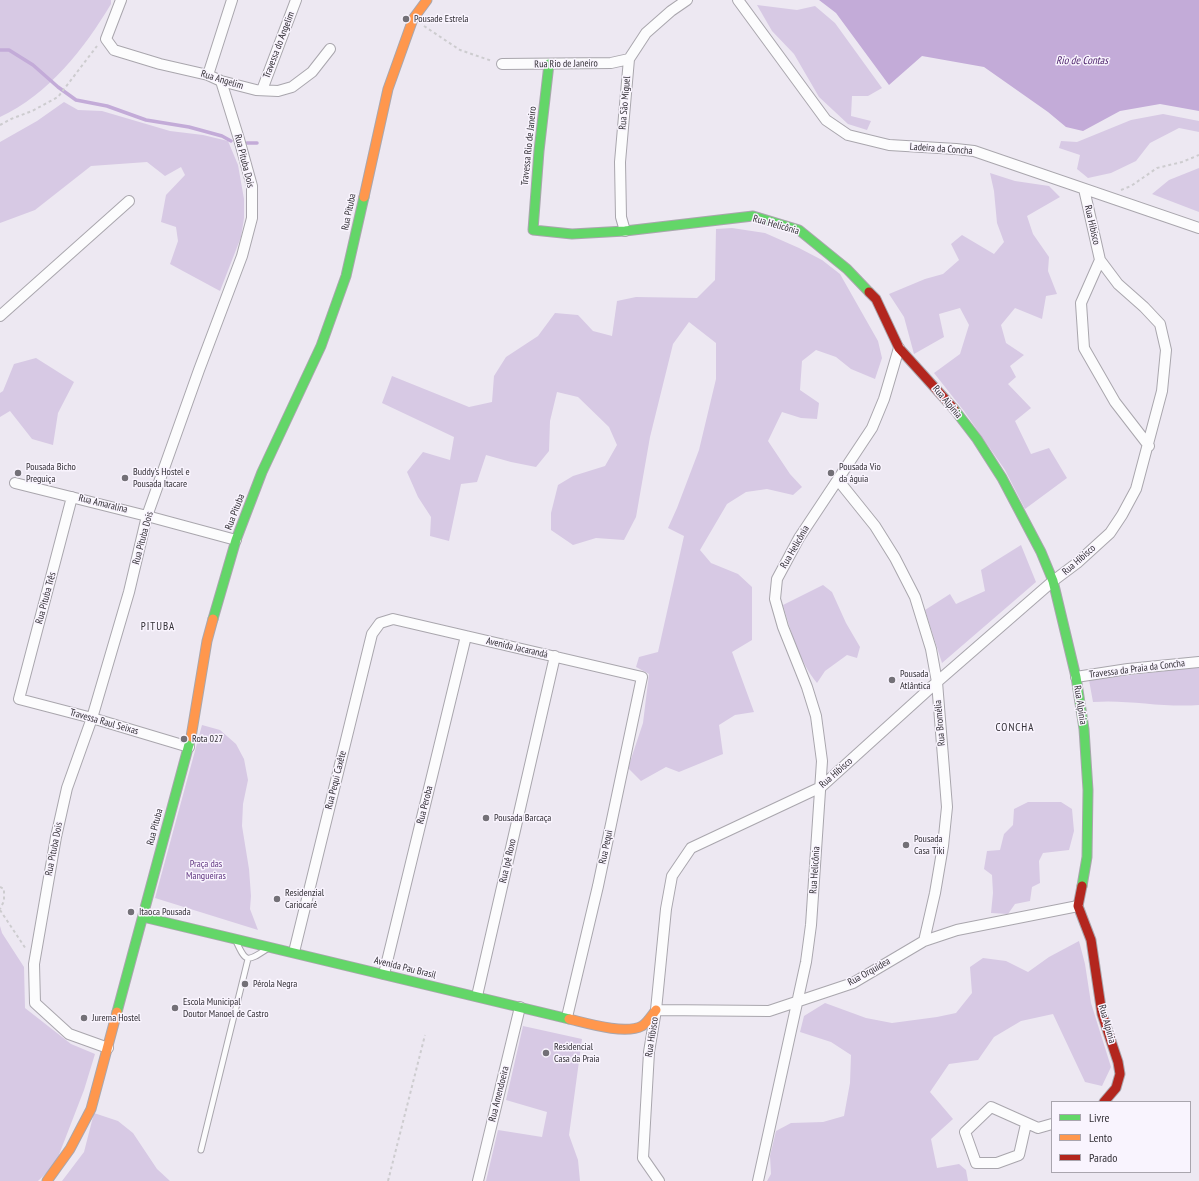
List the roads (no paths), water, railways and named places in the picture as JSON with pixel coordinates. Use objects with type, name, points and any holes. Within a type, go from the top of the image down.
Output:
[{"type":"street","name":"Rua Angelim","points":[[121,0],[106,39],[114,50],[160,64],[208,75],[221,81],[262,90],[278,91],[292,87],[312,72],[330,49]]},
{"type":"street","points":[[208,75],[232,0]]},
{"type":"street","name":"Travessa do Angelim","points":[[262,90],[296,0]]},
{"type":"street","name":"Rua Pituba","points":[[47,1181],[70,1149],[90,1109],[108,1048],[189,747],[207,641],[236,540],[262,472],[321,346],[346,276],[388,89],[413,19],[427,0]]},
{"type":"street","name":"Rua São Miguel","points":[[625,230],[621,217],[620,162],[629,59],[646,32],[687,0]]},
{"type":"street","name":"Ladeira da Concha","points":[[738,0],[826,120],[848,135],[889,145],[974,151],[1199,228]]},
{"type":"street","name":"Rua Rio de Janeiro","points":[[502,64],[611,63],[629,59]]},
{"type":"street","name":"Travessa Rio de Janeiro","points":[[533,230],[538,151],[549,64]]},
{"type":"street","name":"Rua Pituba Dois","points":[[108,1048],[69,1034],[35,1003],[34,964],[56,837],[67,788],[92,718],[129,592],[148,516],[199,370],[242,256],[252,218],[252,186],[240,139],[221,81]]},
{"type":"street","name":"Rua Hibisco","points":[[659,1181],[643,1158],[649,1052],[656,1010],[666,909],[672,876],[691,848],[821,787],[937,682],[1110,533],[1136,489],[1149,446],[1162,391],[1166,350],[1160,324],[1144,307],[1118,284],[1100,260],[1084,189]]},
{"type":"street","points":[[0,316],[129,201]]},
{"type":"street","name":"Rua Helicônia","points":[[533,230],[572,234],[625,230],[753,216],[799,230],[847,269],[876,299],[899,348],[884,400],[872,428],[799,538],[777,579],[775,599],[783,627],[808,687],[816,716],[822,761],[811,925],[806,962],[758,1181]]},
{"type":"street","points":[[1100,260],[1081,303],[1084,348],[1115,402],[1149,446]]},
{"type":"street","name":"Rua Alpínia","points":[[899,348],[946,400],[977,439],[1002,478],[1041,552],[1054,581],[1076,676],[1084,729],[1088,790],[1087,857],[1078,906],[1091,940],[1102,1014],[1118,1062],[1120,1074],[1116,1088],[1105,1101]]},
{"type":"street","name":"Rua Bromélia","points":[[838,480],[875,526],[895,558],[915,597],[931,649],[937,682],[947,807],[943,846],[924,941]]},
{"type":"street","name":"Rua Amaralina","points":[[16,483],[236,540]]},
{"type":"street","name":"Rua Pituba Três","points":[[19,699],[72,497]]},
{"type":"street","name":"Avenida Jacarandá","points":[[393,620],[556,656],[642,677]]},
{"type":"street","name":"Rua Pequi Caxête","points":[[294,952],[372,634],[380,623],[393,620]]},
{"type":"street","name":"Rua Peroba","points":[[384,974],[466,636]]},
{"type":"street","name":"Rua Ipê Roxo","points":[[477,996],[556,656]]},
{"type":"street","name":"Travessa da Praia da Concha","points":[[1076,676],[1199,662]]},
{"type":"street","name":"Rua Pequi","points":[[567,1017],[598,886],[642,677]]},
{"type":"street","name":"Travessa Raul Seixas","points":[[19,699],[92,718],[189,747]]},
{"type":"street","name":"Rua Orquídea","points":[[656,1010],[769,1011],[797,1003],[853,983],[924,941],[957,930],[1078,906]]},
{"type":"street","name":"Avenida Pau Brasil","points":[[143,917],[567,1017],[607,1028],[629,1029],[642,1026],[656,1010]]},
{"type":"street","name":"Rua Amendoeira","points":[[478,1181],[520,1007]]},
{"type":"street","points":[[1026,1124],[1019,1155],[997,1163],[976,1163],[965,1132],[991,1107],[1026,1124],[1038,1128],[1051,1124]]},
{"type":"lane","points":[[235,938],[243,956],[248,959],[253,958],[269,947]]},
{"type":"lane","points":[[201,1150],[248,959]]},
{"type":"water","name":"Rio de Contas","points":[[819,0],[1199,0],[1199,111],[1160,104],[1120,111],[1083,131],[1066,127],[1048,112],[984,67],[922,56],[889,85],[836,13]]},
{"type":"waterway","points":[[0,50],[9,50],[33,65],[58,87],[76,100],[107,106],[146,120],[189,127],[222,136],[231,141]]},
{"type":"waterway","points":[[247,143],[257,143]]},
{"type":"place","name":"Pousade Estrela","points":[[406,19]]},
{"type":"place","name":"Pousada Bicho Preguiça","points":[[18,473]]},
{"type":"place","name":"Pousada Vio da águia","points":[[831,473]]},
{"type":"place","name":"Buddy's Hostel e Pousada Itacare","points":[[125,478]]},
{"type":"place","name":"Pousada Atlântica","points":[[892,680]]},
{"type":"place","name":"Rota 027","points":[[184,739]]},
{"type":"place","name":"Pousada Barcaça","points":[[486,818]]},
{"type":"place","name":"Pousada Casa Tiki","points":[[906,845]]},
{"type":"place","name":"Residenzial Cariocaré","points":[[277,899]]},
{"type":"place","name":"Itaoca Pousada","points":[[131,912]]},
{"type":"place","name":"Pérola Negra","points":[[245,984]]},
{"type":"place","name":"Escola Municipal Doutor Manoel de Castro","points":[[175,1008]]},
{"type":"place","name":"Jurema Hostel","points":[[84,1018]]},
{"type":"place","name":"Residencial Casa da Praia","points":[[546,1053]]},
{"type":"district","name":"PITUBA","points":[[158,627]]},
{"type":"district","name":"CONCHA","points":[[1015,728]]},
{"type":"park label","name":"Praça das Mangueiras","points":[[206,870]]}]
